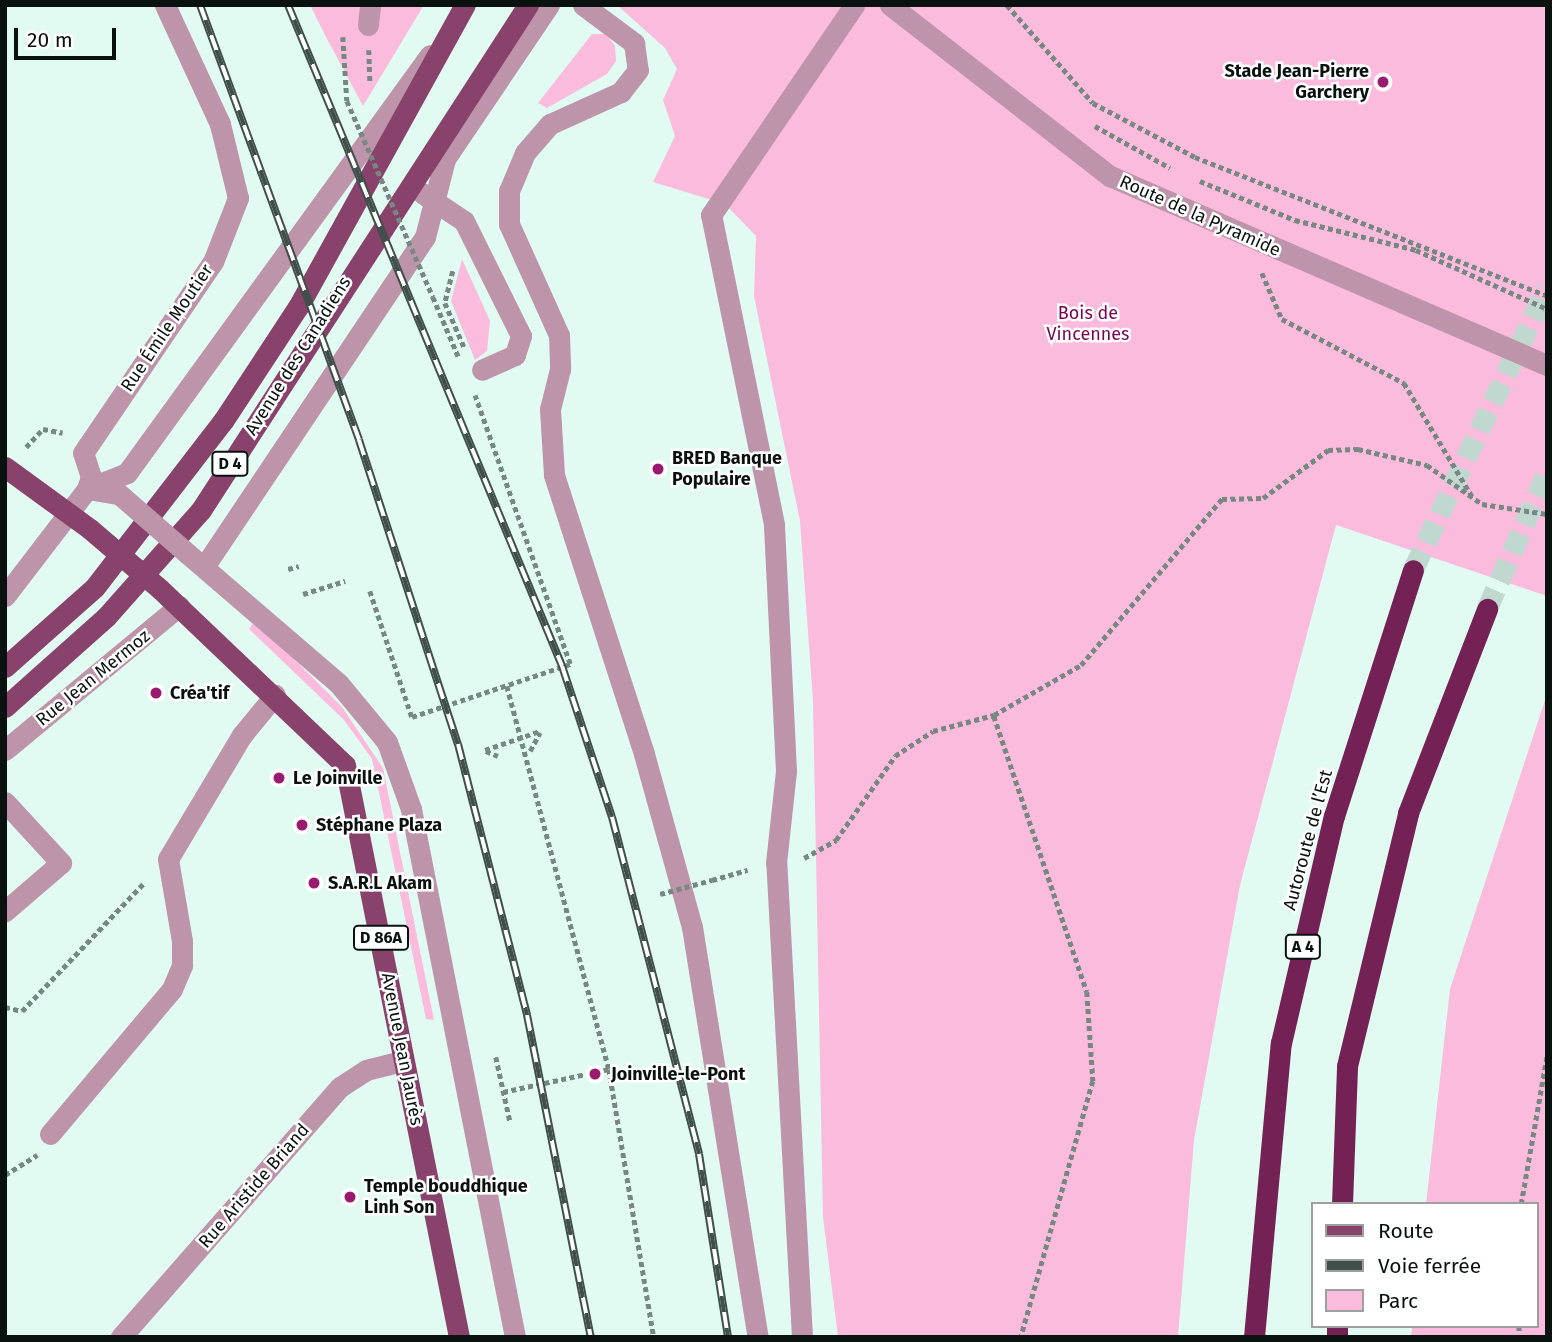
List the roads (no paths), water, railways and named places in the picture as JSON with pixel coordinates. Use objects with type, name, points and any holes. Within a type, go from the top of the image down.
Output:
[{"type":"highway","name":"Autoroute de l’Est","points":[[1254,1337],[1281,1043],[1334,816],[1413,570]]},
{"type":"highway","points":[[1342,1202],[1347,1066],[1408,813],[1487,609]]},
{"type":"main road","name":"Avenue des Canadiens","points":[[5,707],[106,617],[201,510],[407,183],[528,5]]},
{"type":"main road","name":"Avenue des Canadiens","points":[[5,667],[95,587],[216,431],[298,307],[461,11]]},
{"type":"main road","name":"D 86A","points":[[5,467],[68,510]]},
{"type":"main road","name":"Avenue Jean Jaurès","points":[[68,510],[179,606],[275,695],[345,765],[459,1337]]},
{"type":"street","name":"Rue Émile Moutier","points":[[87,489],[91,477],[83,453],[213,262],[238,198],[220,124],[165,5]]},
{"type":"street","points":[[197,559],[425,237],[445,159],[549,5]]},
{"type":"street","points":[[583,5],[634,43],[638,70],[621,92],[550,124],[525,153],[509,191],[509,224],[559,335],[560,369],[550,409],[554,475],[644,754],[692,927],[758,1337]]},
{"type":"street","points":[[802,1337],[776,863],[786,771],[774,524],[711,215],[854,5]]},
{"type":"street","name":"Route de la Pyramide","points":[[890,5],[1110,176],[1547,365]]},
{"type":"street","points":[[5,596],[68,510],[87,489],[127,473],[461,11]]},
{"type":"street","points":[[445,159],[407,183],[464,221],[521,336],[515,355],[473,370]]},
{"type":"street","points":[[87,489],[119,495],[197,559],[339,684],[387,742],[411,809],[515,1337]]},
{"type":"street","name":"Rue Jean Mermoz","points":[[5,750],[179,606]]},
{"type":"street","points":[[46,1143],[172,989],[182,965],[182,941],[168,859],[242,734],[275,695]]},
{"type":"street","points":[[5,802],[61,863],[5,911]]},
{"type":"street","name":"Rue Aristide Briand","points":[[121,1337],[340,1087],[366,1070],[403,1061]]},
{"type":"tunnel","points":[[1413,570],[1547,288]]},
{"type":"tunnel","points":[[1487,609],[1547,473]]},
{"type":"railway","points":[[200,5],[359,440],[458,744],[527,1015],[591,1337]]},
{"type":"railway","points":[[288,5],[562,666],[612,817],[699,1154],[728,1337]]},
{"type":"place","name":"Stade Jean-Pierre Garchery","points":[[1383,82]]},
{"type":"place","name":"BRED Banque Populaire","points":[[658,469]]},
{"type":"place","name":"Créa'tif","points":[[156,693]]},
{"type":"place","name":"Le Joinville","points":[[279,778]]},
{"type":"place","name":"Stéphane Plaza","points":[[302,825]]},
{"type":"place","name":"S.A.R.L Akam","points":[[314,883]]},
{"type":"place","name":"Joinville-le-Pont","points":[[595,1074]]},
{"type":"place","name":"Temple bouddhique Linh Son","points":[[350,1197]]},
{"type":"park label","name":"Bois de Vincennes","points":[[1088,324]]}]
